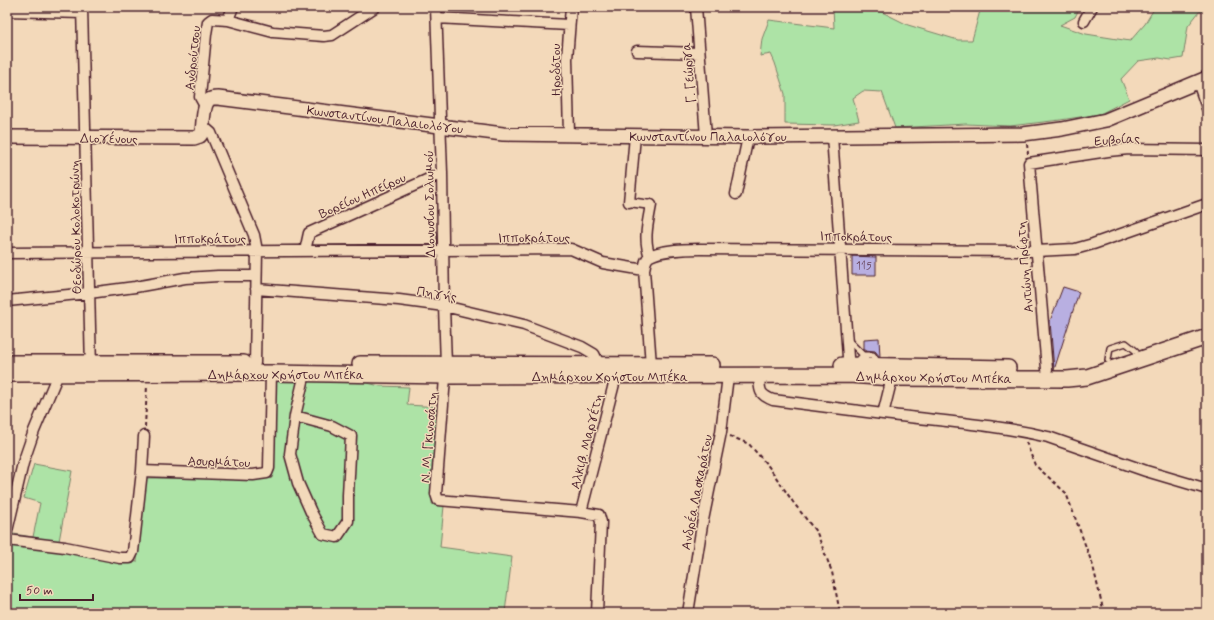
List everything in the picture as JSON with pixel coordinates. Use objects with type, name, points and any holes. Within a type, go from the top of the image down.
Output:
[{"type":"main road","name":"Δημάρχου Χρήστου Μπέκα","points":[[7,363],[91,368],[148,374],[305,373],[597,365],[854,365],[1047,369],[1077,368],[1108,360],[1207,328]]},
{"type":"main road","name":"Δημάρχου Χρήστου Μπέκα","points":[[7,374],[58,374],[91,368],[255,363],[616,376],[759,376],[854,365],[892,378],[1080,378],[1207,337]]},
{"type":"street","points":[[232,7],[228,20],[273,32],[324,36],[332,34],[375,7]]},
{"type":"street","name":"Διονυσίου Σολωμού","points":[[436,7],[442,174],[446,370]]},
{"type":"street","name":"Ηροδότου","points":[[568,134],[567,59],[571,7]]},
{"type":"street","name":"Γ. Γεώργα","points":[[696,7],[706,136]]},
{"type":"street","points":[[1084,21],[1092,7]]},
{"type":"street","points":[[7,11],[82,10]]},
{"type":"street","name":"Θεοδώρου Κολοκοτρώνη","points":[[82,10],[91,368]]},
{"type":"street","points":[[437,18],[569,26]]},
{"type":"street","name":"Ανδρούτσου","points":[[205,106],[200,97],[208,22],[212,20],[228,20]]},
{"type":"street","points":[[637,51],[699,53]]},
{"type":"street","points":[[1202,80],[1207,108]]},
{"type":"street","name":"Κωνσταντίνου Παλαιολόγου","points":[[205,106],[210,99],[218,98],[503,134],[748,137],[1026,134],[1062,130],[1106,120],[1202,80]]},
{"type":"street","points":[[205,106],[202,126],[212,133],[254,235],[257,251],[255,363]]},
{"type":"street","name":"Διογένους","points":[[7,137],[194,138],[200,136],[202,133],[202,126]]},
{"type":"street","points":[[635,136],[629,202],[650,204],[646,242],[650,256],[646,260],[644,270],[651,366]]},
{"type":"street","points":[[832,136],[846,338],[854,365]]},
{"type":"street","points":[[736,194],[748,137]]},
{"type":"street","name":"Ευβοίας","points":[[1029,163],[1129,149],[1207,150]]},
{"type":"street","name":"Αντώνη Πρίφτη","points":[[1029,163],[1047,369]]},
{"type":"street","name":"Βορείου Ηπείρου","points":[[305,251],[309,233],[442,174]]},
{"type":"street","name":"Ιπποκράτους","points":[[650,256],[666,252],[700,248],[1036,251],[1074,249],[1093,244],[1207,204]]},
{"type":"street","name":"Ιπποκράτους","points":[[7,252],[443,251],[571,249],[603,263],[644,270]]},
{"type":"street","points":[[7,301],[89,293],[185,278],[256,276]]},
{"type":"street","name":"Πηγής","points":[[256,289],[399,300],[444,306],[524,325],[582,347],[594,354],[597,360],[597,365]]},
{"type":"street","name":"Ν. Μ. Γκινοσάτη","points":[[446,370],[436,494],[438,500],[581,512]]},
{"type":"street","name":"Ασυρμάτου","points":[[142,471],[253,475],[267,474],[269,468],[271,373]]},
{"type":"street","points":[[294,416],[332,426],[351,436],[348,521],[337,537],[323,534],[298,483],[290,454],[294,416],[305,373]]},
{"type":"street","points":[[7,531],[23,463],[34,431],[58,374]]},
{"type":"street","name":"Αλκιβ. Μαργέτη","points":[[581,512],[616,376]]},
{"type":"street","name":"Ανδρέα Λασκαράτου","points":[[688,613],[702,525],[721,432],[728,376]]},
{"type":"street","points":[[759,376],[760,390],[764,396],[773,400],[1021,432],[1048,437],[1146,471],[1207,489]]},
{"type":"street","points":[[883,414],[892,378]]},
{"type":"street","points":[[7,540],[65,547],[120,558],[130,558],[133,552],[142,471],[144,436]]},
{"type":"street","points":[[581,512],[597,514],[600,517],[601,522],[597,613]]},
{"type":"lane","points":[[846,338],[854,365]]},
{"type":"path","points":[[1026,134],[1029,163]]},
{"type":"path","points":[[144,436],[148,374]]},
{"type":"path","points":[[721,432],[749,444],[769,467],[817,533],[832,572],[840,613]]},
{"type":"path","points":[[1021,432],[1035,465],[1066,493],[1093,566],[1104,613]]},
{"type":"green space","points":[[833,7],[876,7],[878,10],[908,25],[958,40],[972,40],[981,7],[1080,7],[1075,17],[1060,25],[1086,34],[1130,41],[1145,24],[1155,7],[1207,7],[1207,11],[1199,12],[1188,26],[1183,58],[1171,60],[1159,58],[1138,61],[1121,79],[1129,99],[1100,114],[1010,126],[966,124],[895,128],[882,92],[863,91],[853,98],[859,121],[834,125],[785,124],[785,94],[775,63],[771,54],[760,56],[762,39],[769,20],[834,28]]},
{"type":"green space","points":[[275,381],[363,382],[380,386],[409,387],[407,405],[440,407],[432,504],[444,506],[440,547],[512,557],[505,612],[510,613],[7,613],[7,533],[33,537],[40,503],[24,498],[34,464],[72,471],[59,541],[127,554],[130,561],[137,562],[142,478],[272,478]]},
{"type":"building","points":[[852,256],[876,257],[876,275],[852,275]]},
{"type":"building","points":[[1063,287],[1079,292],[1054,370],[1050,321]]},
{"type":"building","points":[[879,338],[880,357],[875,351],[864,350],[864,339]]}]
